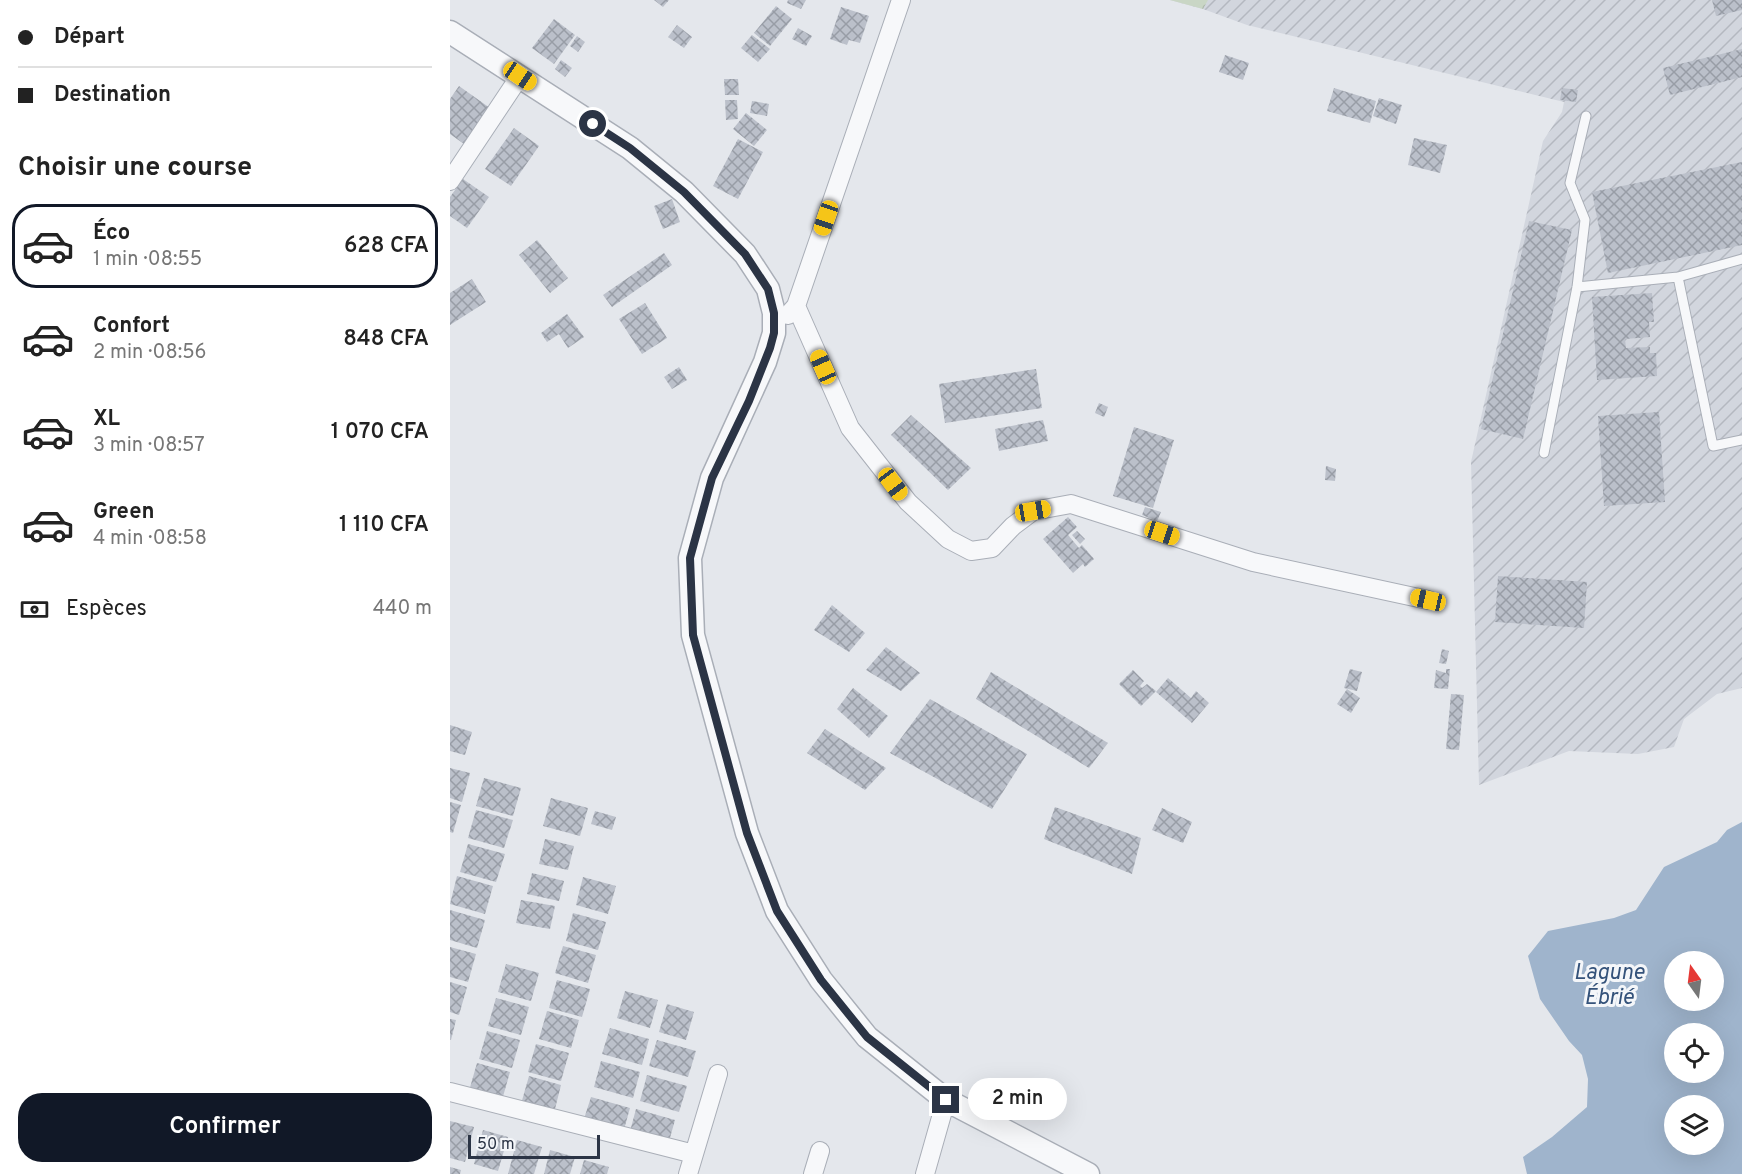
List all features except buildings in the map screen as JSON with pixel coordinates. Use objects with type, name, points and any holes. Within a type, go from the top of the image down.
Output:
[{"type":"street","points":[[774,333],[796,306],[901,0]]},
{"type":"street","points":[[450,32],[630,148],[684,192],[745,254],[768,289],[774,313],[774,333],[761,372],[712,478],[690,558],[693,635],[747,833],[777,911],[821,980],[867,1037],[946,1100],[1088,1174]]},
{"type":"street","points":[[450,181],[520,76]]},
{"type":"street","points":[[796,306],[850,428],[908,502],[948,539],[971,551],[992,548],[1012,526],[1033,511],[1071,504],[1253,561],[1428,600]]},
{"type":"street","points":[[688,1174],[718,1074]]},
{"type":"street","points":[[450,1092],[694,1154]]},
{"type":"street","points":[[925,1174],[946,1100]]},
{"type":"street","points":[[813,1174],[820,1151]]},
{"type":"lane","points":[[1544,453],[1577,287],[1585,220],[1570,183],[1586,116]]},
{"type":"lane","points":[[1577,287],[1678,277],[1742,258]]},
{"type":"lane","points":[[1678,277],[1713,446],[1742,440]]},
{"type":"shaded area","points":[[1170,0],[1742,0],[1742,688],[1717,694],[1684,719],[1674,747],[1638,754],[1569,751],[1479,785],[1471,462],[1543,141],[1562,112],[1564,102],[1247,25]]},
{"type":"green space","points":[[1170,0],[1208,0],[1203,9]]},
{"type":"water","name":"Lagune Ébrié","points":[[1742,822],[1742,1174],[1527,1174],[1523,1157],[1552,1137],[1587,1107],[1588,1079],[1582,1055],[1569,1041],[1540,999],[1528,956],[1548,931],[1614,918],[1636,910],[1664,867],[1717,842],[1727,830]]},
{"type":"route","points":[[593,124],[630,148],[684,192],[745,254],[768,289],[774,313],[774,333],[770,348],[749,401],[712,478],[690,558],[693,635],[747,833],[777,911],[821,980],[867,1037],[946,1100]]}]
